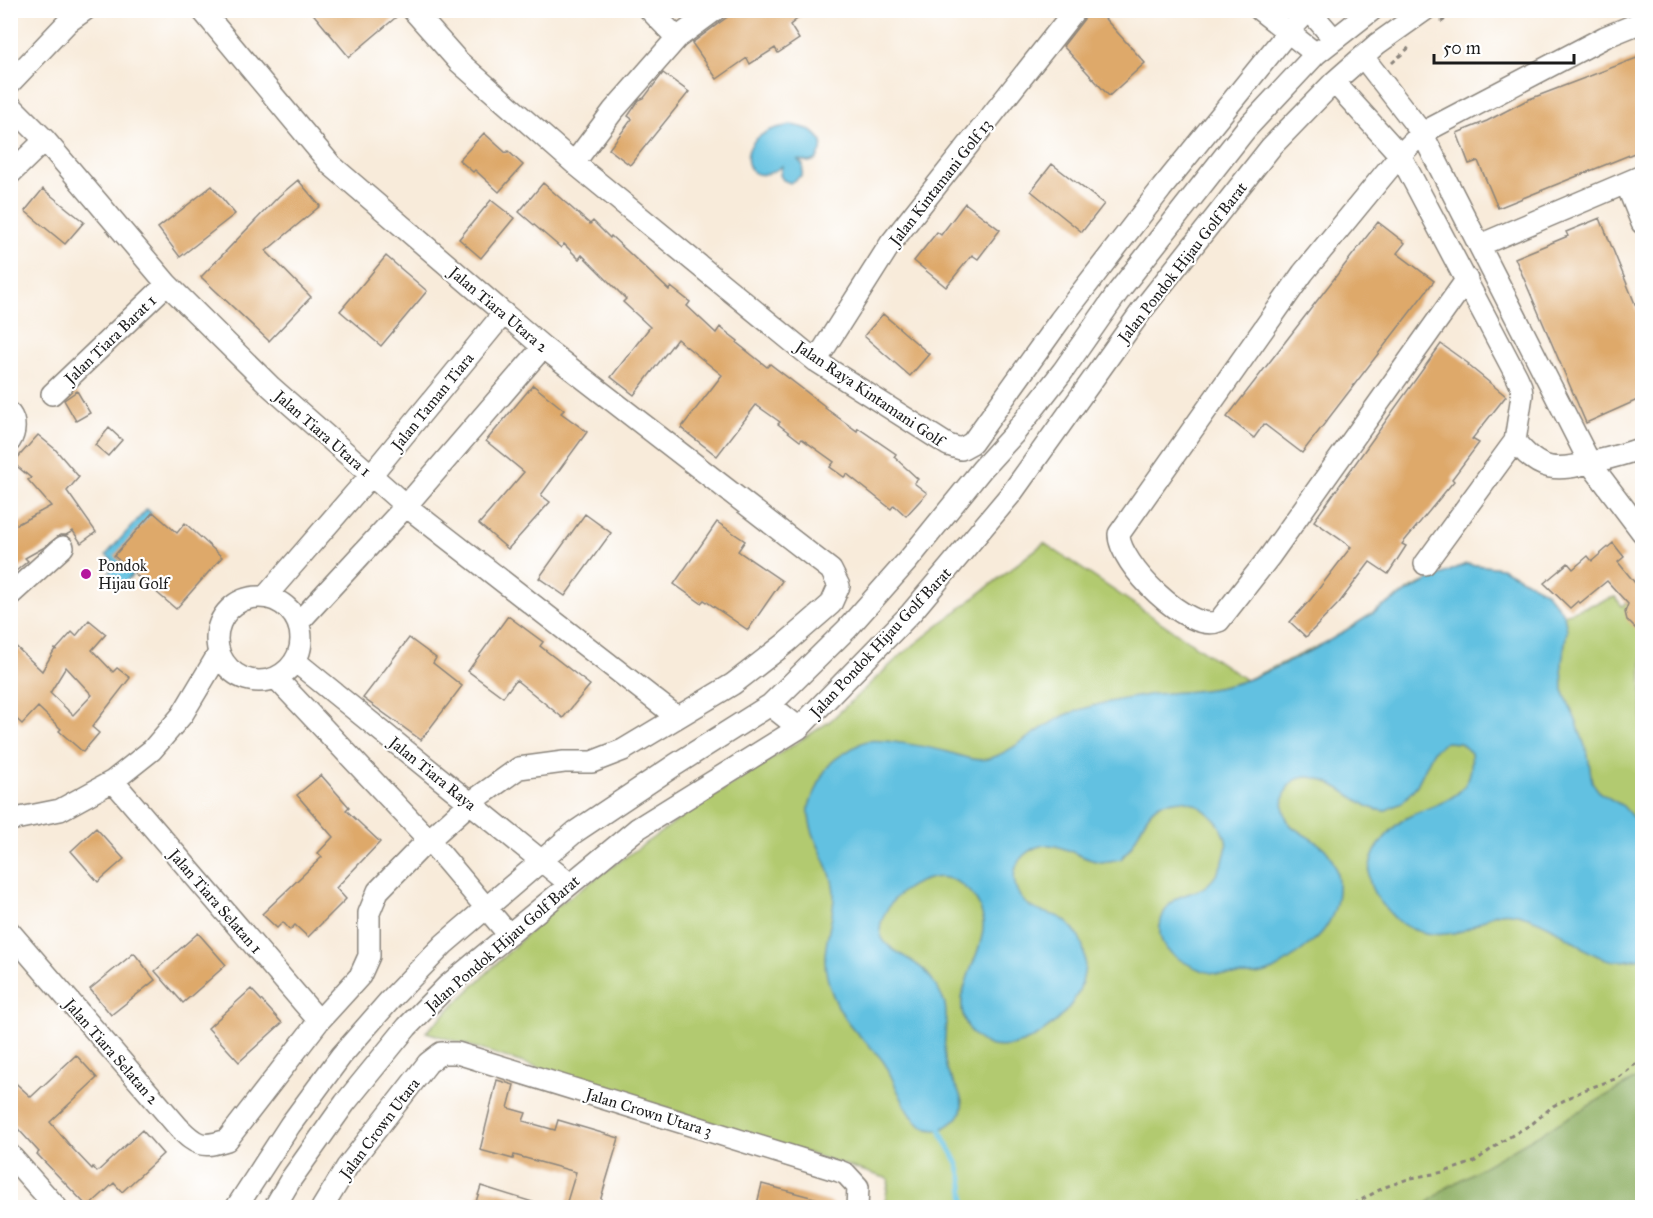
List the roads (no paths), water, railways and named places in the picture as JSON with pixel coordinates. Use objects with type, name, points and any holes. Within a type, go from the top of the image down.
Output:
[{"type":"street","points":[[10,83],[68,22],[85,10]]},
{"type":"street","name":"Jalan Tiara Utara 2","points":[[202,10],[331,165],[543,347],[831,570],[838,586],[831,604],[733,684],[677,717]]},
{"type":"street","name":"Jalan Raya Kintamani Golf","points":[[413,10],[459,62],[574,163],[816,361],[948,446],[962,449],[972,443],[1060,320],[1161,189],[1288,32],[1309,10]]},
{"type":"street","points":[[650,10],[677,38]]},
{"type":"street","points":[[574,163],[613,111],[677,38],[715,10]]},
{"type":"street","name":"Jalan Kintamani Golf 13","points":[[816,361],[891,243],[1074,10]]},
{"type":"street","points":[[1260,10],[1316,54]]},
{"type":"street","points":[[1309,10],[1334,39]]},
{"type":"street","name":"Jalan Pondok Hijau Golf Barat","points":[[236,1208],[290,1125],[341,1056],[436,952],[575,832],[770,705],[847,629],[909,560],[982,469],[1013,435],[1063,371],[1118,292],[1245,130],[1316,54],[1372,10]]},
{"type":"street","name":"Jalan Pondok Hijau Golf Barat","points":[[273,1208],[345,1103],[407,1027],[448,985],[637,829],[799,728],[911,613],[1011,494],[1143,309],[1271,147],[1334,82],[1425,10]]},
{"type":"street","points":[[1467,279],[1270,556],[1219,621],[1203,622],[1192,617],[1171,605],[1148,584],[1121,549],[1119,534],[1304,273],[1400,155],[1422,133],[1605,37],[1642,22]]},
{"type":"street","points":[[1363,57],[1422,133],[1590,463],[1642,532]]},
{"type":"street","points":[[1334,82],[1400,155],[1467,279],[1521,386],[1515,441],[1425,564]]},
{"type":"street","name":"Jalan Tiara Utara 1","points":[[10,105],[45,140],[167,284],[271,387],[406,506],[677,717]]},
{"type":"street","points":[[10,174],[45,140]]},
{"type":"street","points":[[1480,245],[1634,180],[1642,223]]},
{"type":"street","name":"Jalan Tiara Barat 1","points":[[52,394],[167,284]]},
{"type":"street","points":[[1118,292],[1143,309]]},
{"type":"street","name":"Jalan Taman Tiara","points":[[266,597],[371,475],[504,314]]},
{"type":"street","points":[[298,623],[406,506],[543,347]]},
{"type":"street","points":[[10,441],[15,433],[12,416]]},
{"type":"street","points":[[1515,441],[1522,451],[1534,460],[1550,468],[1562,469],[1642,448]]},
{"type":"street","points":[[10,595],[63,547]]},
{"type":"street","points":[[251,597],[266,597],[279,602],[291,611],[298,623],[301,642],[295,661],[287,671],[276,678],[250,681],[238,676],[226,666],[219,653],[216,639],[219,624],[226,612],[237,602],[251,597]]},
{"type":"street","points":[[10,820],[60,810],[113,780],[152,750],[182,715],[219,653]]},
{"type":"street","name":"Jalan Tiara Raya","points":[[295,661],[570,884]]},
{"type":"street","points":[[276,678],[429,840],[510,935]]},
{"type":"street","points":[[770,705],[799,728]]},
{"type":"street","points":[[319,1021],[360,976],[369,956],[369,913],[378,891],[470,803],[519,768],[564,762],[592,762],[623,750],[677,717]]},
{"type":"street","name":"Jalan Tiara Selatan 1","points":[[113,780],[319,1021]]},
{"type":"street","name":"Jalan Tiara Selatan 2","points":[[10,932],[179,1128],[192,1141],[200,1144],[209,1146],[227,1140],[319,1021]]},
{"type":"street","name":"Jalan Crown Utara 3","points":[[441,1053],[457,1053],[846,1174],[858,1187],[857,1208]]},
{"type":"street","name":"Jalan Crown Utara","points":[[322,1208],[347,1167],[428,1063],[441,1053]]},
{"type":"street","points":[[10,1155],[57,1208]]},
{"type":"water","points":[[791,125],[809,130],[822,142],[821,151],[816,160],[809,162],[798,160],[803,165],[802,175],[790,183],[783,180],[780,175],[782,166],[761,175],[754,172],[749,167],[747,159],[753,143],[767,132]]},
{"type":"water","points":[[147,509],[172,531],[123,585],[109,573],[116,564],[106,555]]},
{"type":"water","points":[[1466,564],[1501,568],[1545,591],[1564,614],[1567,630],[1562,662],[1563,690],[1588,755],[1592,782],[1600,793],[1623,806],[1635,820],[1642,845],[1642,958],[1625,961],[1606,959],[1589,952],[1547,925],[1512,913],[1492,915],[1462,931],[1431,934],[1403,925],[1388,911],[1375,894],[1369,880],[1373,855],[1385,837],[1400,822],[1443,802],[1462,789],[1468,780],[1471,768],[1471,753],[1460,743],[1446,742],[1434,750],[1417,785],[1402,803],[1384,811],[1369,807],[1321,779],[1306,777],[1292,783],[1283,802],[1286,816],[1292,826],[1321,845],[1332,860],[1338,885],[1337,898],[1329,923],[1321,933],[1287,961],[1271,971],[1260,974],[1226,975],[1204,971],[1172,954],[1162,942],[1160,927],[1164,912],[1174,900],[1199,890],[1211,882],[1222,864],[1227,845],[1220,826],[1202,808],[1179,800],[1163,803],[1151,812],[1121,859],[1101,862],[1064,848],[1045,845],[1035,848],[1019,861],[1014,875],[1020,896],[1034,909],[1059,917],[1070,925],[1081,941],[1085,959],[1082,982],[1073,1002],[1050,1027],[1023,1043],[1005,1047],[992,1046],[978,1039],[968,1027],[962,1010],[963,992],[981,939],[983,921],[978,903],[963,886],[950,879],[930,878],[908,888],[889,906],[881,922],[882,938],[886,944],[925,971],[945,1004],[946,1066],[962,1100],[961,1112],[947,1126],[937,1130],[927,1129],[918,1123],[904,1103],[883,1061],[843,1015],[833,996],[827,976],[825,956],[833,911],[833,884],[812,829],[809,807],[821,778],[832,762],[859,744],[874,740],[919,746],[983,760],[1007,751],[1058,719],[1088,707],[1148,695],[1211,689],[1249,679],[1312,650],[1418,586]]},
{"type":"waterway","points":[[940,1129],[960,1171],[965,1208]]},
{"type":"place","name":"Pondok Hijau Golf","points":[[86,574]]}]
